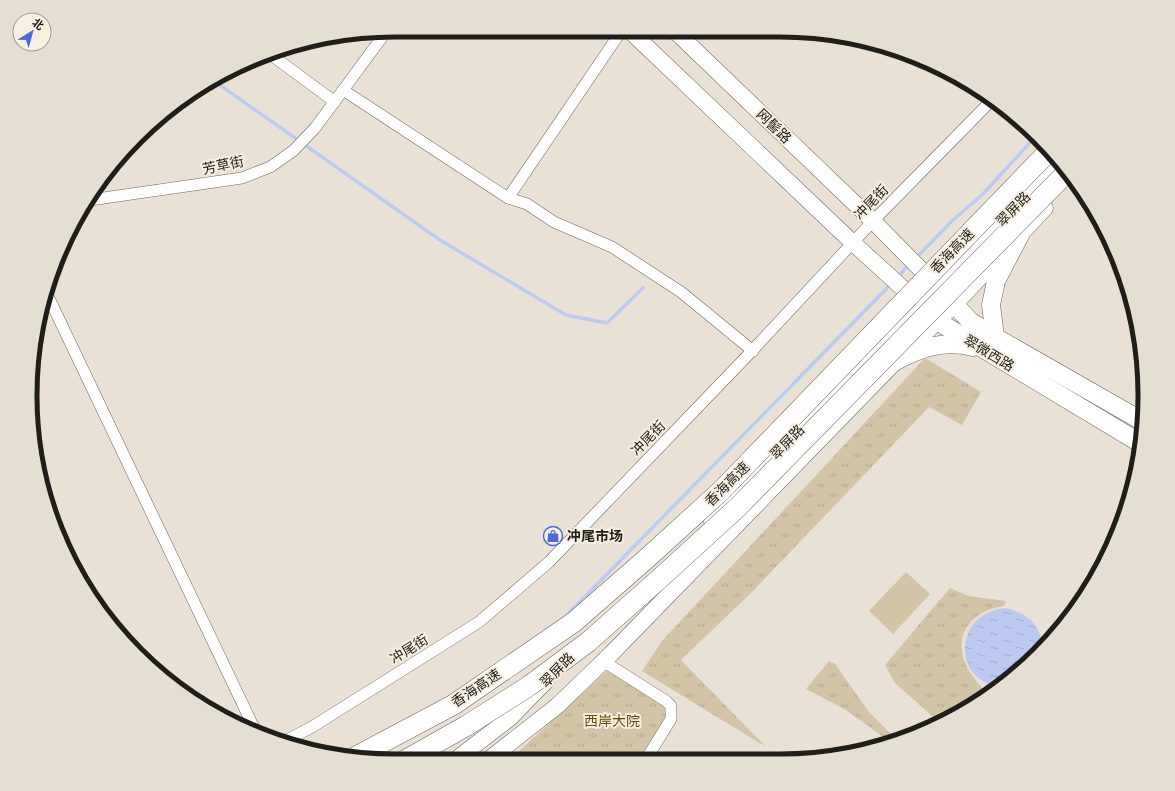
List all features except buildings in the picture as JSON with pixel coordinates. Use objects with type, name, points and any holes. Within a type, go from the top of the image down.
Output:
[{"type":"highway","name":"香海高速","points":[[364,752],[460,700],[574,622],[645,560],[722,490],[1045,155]]},
{"type":"highway","name":"香海高速","points":[[416,754],[466,726],[529,686],[588,642],[657,581],[737,508],[1063,176]]},
{"type":"main road","name":"翠微西路","points":[[636,37],[853,244],[937,321],[991,345],[1137,418]]},
{"type":"main road","name":"网髻路","points":[[681,37],[873,221]]},
{"type":"main road","name":"翠屏路","points":[[463,754],[510,718],[599,626],[729,502],[1055,166]]},
{"type":"main road","name":"翠屏路","points":[[496,754],[557,706],[603,661],[896,361],[955,304],[1069,184]]},
{"type":"main road","name":"翠微西路","points":[[873,221],[955,304],[991,345],[1135,440]]},
{"type":"main road","points":[[896,361],[922,348],[941,344],[991,345],[991,305],[996,281],[1020,235]]},
{"type":"street","points":[[508,198],[617,37]]},
{"type":"street","name":"芳草街","points":[[95,199],[242,178],[270,167],[295,148],[306,137],[335,102],[382,38]]},
{"type":"street","points":[[275,58],[335,102]]},
{"type":"street","points":[[344,90],[508,198],[527,204],[554,222],[612,247],[680,292],[753,351]]},
{"type":"street","name":"冲尾街","points":[[289,738],[312,727],[479,622],[549,562],[753,351],[873,221],[988,104]]},
{"type":"street","points":[[50,300],[252,724]]},
{"type":"street","points":[[603,661],[666,701],[670,706],[671,719],[649,754]]},
{"type":"green space","points":[[925,358],[981,392],[962,425],[929,407],[751,593],[681,660],[766,747],[642,671],[662,641]]},
{"type":"green space","points":[[906,572],[930,594],[893,634],[869,611]]},
{"type":"green space","points":[[950,588],[968,596],[1006,601],[1004,606],[983,612],[975,618],[968,625],[964,633],[962,653],[966,665],[985,690],[959,706],[935,718],[895,683],[885,665]]},
{"type":"green space","points":[[829,661],[835,664],[869,712],[893,736],[885,738],[846,710],[806,689]]},
{"type":"green space","name":"西岸大院","points":[[607,671],[670,709],[642,754],[516,754]]},
{"type":"water","points":[[1005,608],[1020,613],[1032,621],[1039,633],[1041,641],[1016,665],[992,684],[984,682],[974,673],[967,661],[965,648],[967,635],[975,623],[987,613]]},
{"type":"waterway","points":[[218,84],[440,240],[566,315],[607,323],[643,288]]},
{"type":"waterway","points":[[916,258],[953,220],[982,195],[1032,141]]},
{"type":"waterway","points":[[897,278],[910,263]]},
{"type":"waterway","points":[[564,618],[891,284]]},
{"type":"place","name":"冲尾市场","points":[[553,536]]}]
